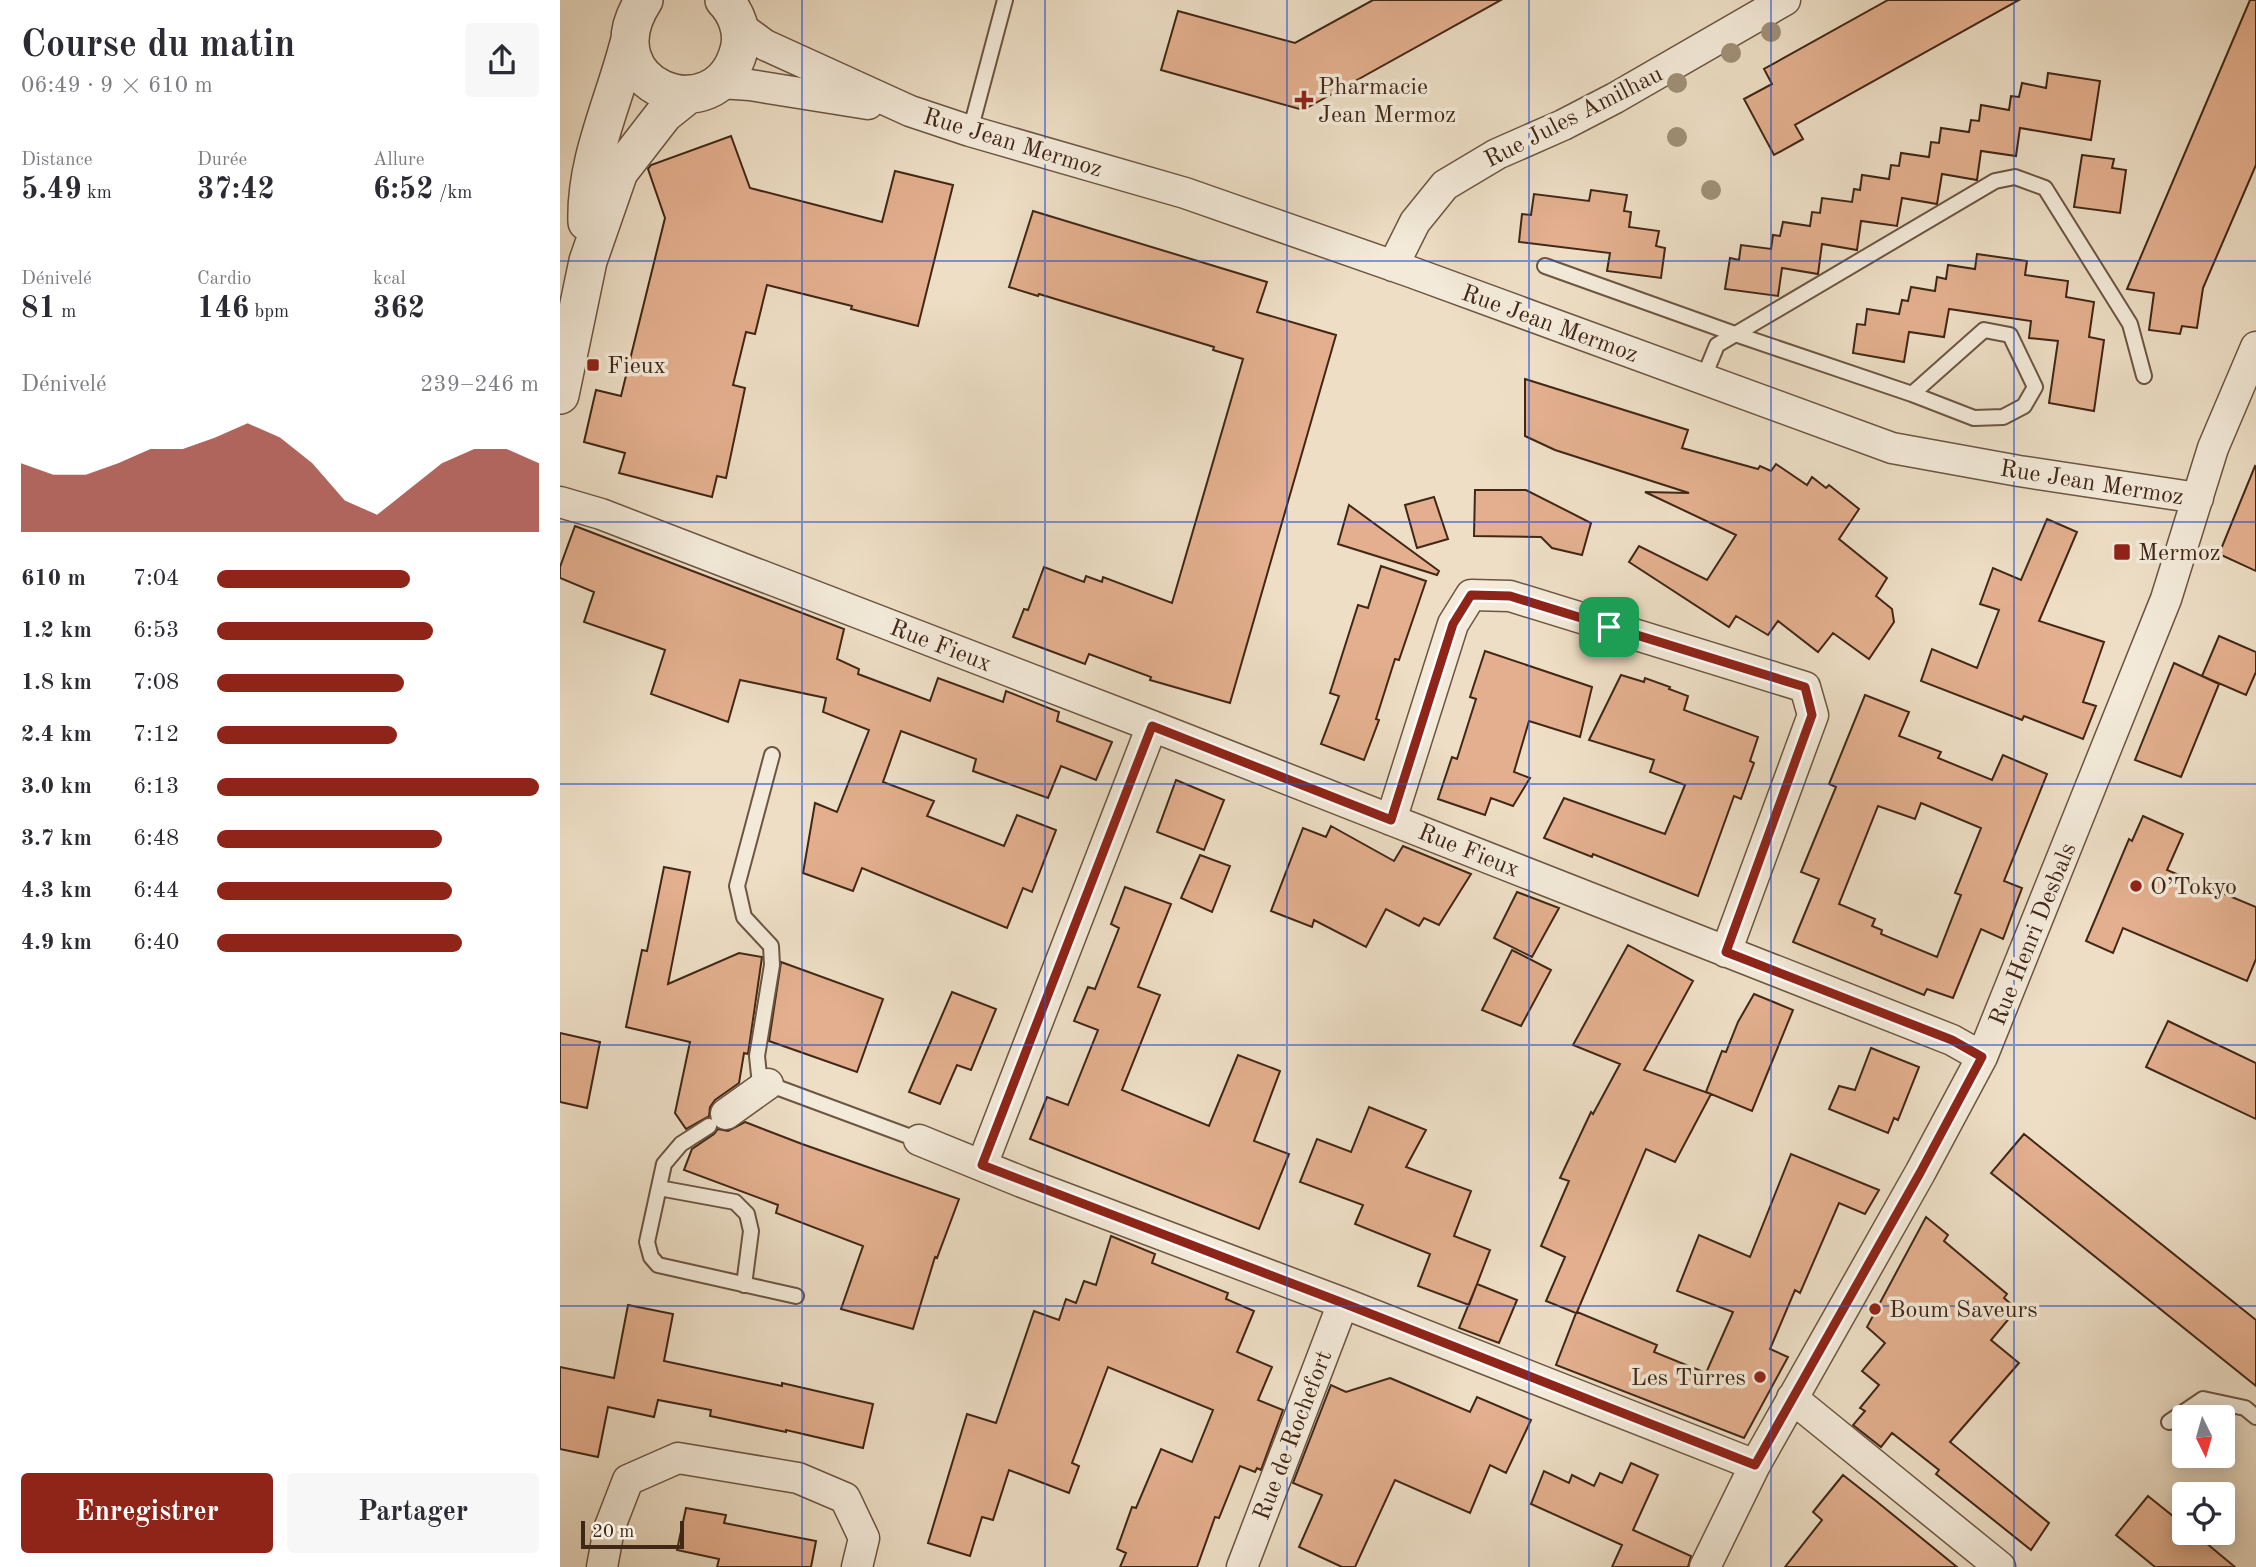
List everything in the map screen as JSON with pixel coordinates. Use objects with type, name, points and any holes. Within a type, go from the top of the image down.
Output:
[{"type":"street","points":[[588,261],[586,209],[593,162],[625,25],[644,0]]},
{"type":"street","name":"Rue Jules Amilhau","points":[[1393,266],[1415,222],[1445,185],[1497,153],[1563,125],[1615,98],[1785,0]]},
{"type":"street","points":[[560,395],[588,261],[619,172],[664,114],[730,72],[737,60],[741,44],[732,13]]},
{"type":"street","name":"Rue Jean Mermoz","points":[[732,13],[765,45],[910,111],[1185,193],[1892,448],[2198,498]]},
{"type":"street","points":[[625,25],[633,60],[642,75],[656,86],[672,93],[705,89]]},
{"type":"street","name":"Rue Jean Mermoz","points":[[705,89],[750,85],[910,111]]},
{"type":"street","name":"Rue Henri Desbals","points":[[1705,1567],[1755,1465],[1920,1173],[1982,1057],[2166,599],[2213,448],[2250,380],[2256,347]]},
{"type":"street","name":"Rue Fieux","points":[[560,502],[601,514],[1152,726],[1952,1040],[1982,1057]]},
{"type":"street","points":[[1391,820],[1453,624],[1471,595],[1510,596],[1805,687],[1812,715],[1726,952]]},
{"type":"street","points":[[982,1165],[1152,726]]},
{"type":"street","points":[[718,1120],[768,1084]]},
{"type":"street","points":[[919,1140],[1755,1465]]},
{"type":"street","name":"Rue de Rochefort","points":[[1242,1567],[1343,1303]]},
{"type":"street","points":[[1792,1398],[2000,1567]]},
{"type":"street","points":[[601,1567],[609,1530],[628,1480],[678,1458],[798,1478],[845,1498],[864,1538],[857,1567]]},
{"type":"lane","points":[[970,131],[1006,0]]},
{"type":"lane","points":[[1703,379],[1717,345],[1995,181],[2015,177],[2045,188],[2130,324],[2144,376]]},
{"type":"lane","points":[[1545,266],[1974,418],[2003,417],[2024,406],[2035,387],[2010,335],[1984,330],[1912,394]]},
{"type":"lane","points":[[772,755],[737,887],[744,917],[771,946],[772,965],[757,1056],[759,1075],[768,1084],[919,1140]]},
{"type":"lane","points":[[718,1120],[681,1144],[664,1164],[647,1242],[651,1257],[658,1265],[796,1297]]},
{"type":"lane","points":[[659,1188],[734,1202],[747,1214],[751,1231],[744,1285]]},
{"type":"lane","points":[[2169,1422],[2203,1399],[2245,1408],[2256,1416]]},
{"type":"building","points":[[1373,0],[1501,0],[1303,110],[1161,70],[1178,11],[1295,43]]},
{"type":"building","points":[[1888,0],[2019,0],[1795,125],[1803,139],[1774,155],[1744,99],[1772,84],[1764,69]]},
{"type":"building","points":[[2250,0],[2256,0],[2256,165],[2203,288],[2197,328],[2182,326],[2180,334],[2149,330],[2154,293],[2127,289]]},
{"type":"building","points":[[2048,73],[2100,81],[2091,140],[2020,128],[2016,156],[1981,151],[1977,180],[1942,174],[1937,204],[1902,198],[1897,226],[1861,221],[1857,250],[1822,244],[1818,274],[1782,268],[1778,296],[1725,289],[1730,258],[1739,260],[1741,245],[1771,249],[1773,235],[1780,236],[1783,222],[1810,226],[1812,212],[1820,213],[1822,198],[1852,202],[1854,189],[1860,190],[1862,175],[1889,179],[1891,165],[1899,166],[1901,153],[1929,157],[1931,142],[1939,143],[1941,128],[1969,132],[1971,120],[1979,121],[1981,105],[2009,110],[2011,96],[2019,97],[2022,83],[2046,88]]},
{"type":"building","points":[[731,136],[750,188],[882,222],[895,171],[953,185],[918,326],[767,285],[755,334],[746,332],[733,385],[745,388],[726,478],[717,476],[712,497],[619,473],[625,453],[584,442],[596,390],[621,396],[665,218],[648,169],[651,165]]},
{"type":"building","points":[[2082,155],[2114,159],[2112,168],[2126,170],[2120,213],[2074,207]]},
{"type":"building","points":[[1591,190],[1627,195],[1624,211],[1631,212],[1629,227],[1659,231],[1656,246],[1665,248],[1661,278],[1607,271],[1610,253],[1519,242],[1522,214],[1531,215],[1534,194],[1589,201]]},
{"type":"building","points":[[1033,211],[1267,282],[1257,312],[1336,335],[1230,703],[1150,680],[1151,677],[1089,654],[1085,664],[1013,637],[1024,609],[1028,610],[1044,567],[1084,582],[1086,576],[1102,582],[1103,577],[1172,603],[1243,359],[1213,350],[1214,347],[1009,287]]},
{"type":"building","points":[[1977,254],[2027,261],[2025,275],[2068,281],[2066,297],[2094,302],[2089,337],[2104,340],[2094,411],[2049,403],[2058,341],[2029,338],[2031,321],[1949,309],[1944,337],[1909,332],[1904,362],[1853,353],[1857,324],[1865,325],[1867,309],[1899,314],[1902,300],[1908,301],[1911,287],[1935,291],[1937,277],[1946,279],[1948,265],[1975,269]]},
{"type":"building","points":[[1525,379],[1688,430],[1682,448],[1758,469],[1760,466],[1771,471],[1776,464],[1807,485],[1812,477],[1826,488],[1829,485],[1859,509],[1839,539],[1887,578],[1876,596],[1892,609],[1894,622],[1869,659],[1833,633],[1818,652],[1778,621],[1768,635],[1736,616],[1729,627],[1629,562],[1639,546],[1707,580],[1736,535],[1645,492],[1689,493],[1555,450],[1525,436]]},
{"type":"building","points":[[2256,467],[2256,571],[2219,554]]},
{"type":"building","points":[[1475,490],[1526,490],[1591,523],[1582,555],[1552,548],[1541,537],[1474,536]]},
{"type":"building","points":[[1434,497],[1448,539],[1417,548],[1405,505]]},
{"type":"building","points":[[1349,505],[1439,571],[1437,575],[1338,544]]},
{"type":"building","points":[[2047,519],[2077,532],[2039,621],[2104,642],[2083,702],[2096,706],[2083,739],[2024,716],[2022,720],[1921,681],[1932,649],[1977,668],[1999,610],[1980,604],[1993,568],[2021,580]]},
{"type":"building","points":[[575,526],[844,629],[837,659],[859,669],[858,674],[930,701],[938,678],[1003,702],[1006,691],[1059,712],[1057,721],[1112,742],[1096,780],[1061,766],[1048,798],[973,771],[976,759],[901,731],[883,782],[934,801],[927,816],[1004,846],[1017,815],[1056,830],[1032,892],[1023,888],[1007,928],[862,868],[853,891],[803,873],[815,803],[837,812],[869,730],[823,712],[826,698],[740,680],[728,722],[651,694],[665,650],[584,622],[594,592],[560,578],[560,567]]},
{"type":"building","points":[[1381,566],[1426,581],[1399,660],[1395,659],[1376,719],[1379,720],[1364,760],[1321,744],[1339,696],[1330,693],[1358,605],[1368,608]]},
{"type":"building","points":[[2219,636],[2256,652],[2256,672],[2246,695],[2202,676]]},
{"type":"building","points":[[1485,651],[1592,687],[1580,737],[1529,721],[1514,772],[1530,778],[1513,806],[1491,798],[1485,815],[1438,799],[1452,757],[1457,759],[1476,699],[1470,697]]},
{"type":"building","points":[[2174,663],[2219,684],[2181,777],[2135,760]]},
{"type":"building","points":[[1621,675],[1644,682],[1645,678],[1670,687],[1669,689],[1688,696],[1684,710],[1758,737],[1750,761],[1754,763],[1741,799],[1734,796],[1698,896],[1593,854],[1592,857],[1544,838],[1564,798],[1665,834],[1685,785],[1650,772],[1654,760],[1589,740]]},
{"type":"building","points":[[1865,695],[1909,712],[1899,736],[1941,752],[1938,758],[1992,780],[2003,755],[2047,774],[2004,881],[2022,888],[2003,939],[1981,929],[1953,998],[1927,989],[1924,995],[1793,942],[1819,879],[1801,872],[1836,787],[1829,784]],"holes":[[[1921,803],[1981,828],[1955,893],[1961,895],[1937,957],[1881,934],[1882,930],[1872,926],[1875,919],[1839,904],[1878,806],[1915,819]]]},
{"type":"building","points":[[1176,780],[1224,800],[1204,850],[1157,832]]},
{"type":"building","points":[[2143,816],[2183,834],[2167,870],[2256,907],[2256,959],[2247,981],[2123,928],[2113,953],[2086,941],[2129,839],[2132,841]]},
{"type":"building","points":[[1331,826],[1394,861],[1403,846],[1471,874],[1439,925],[1424,918],[1419,926],[1386,909],[1366,947],[1314,920],[1312,927],[1271,911],[1303,828],[1326,837]]},
{"type":"building","points":[[1200,855],[1230,866],[1212,912],[1181,898]]},
{"type":"building","points":[[664,867],[690,872],[668,984],[739,953],[762,957],[748,1054],[744,1053],[739,1083],[715,1100],[710,1107],[709,1116],[686,1129],[675,1113],[690,1042],[626,1027],[642,950],[647,951]]},
{"type":"building","points":[[1125,887],[1171,904],[1138,987],[1160,995],[1122,1090],[1209,1126],[1238,1055],[1280,1071],[1254,1141],[1289,1154],[1259,1229],[1030,1139],[1047,1097],[1068,1105],[1098,1030],[1074,1021],[1088,987],[1095,989],[1119,928],[1111,924]]},
{"type":"building","points":[[1517,892],[1559,908],[1532,957],[1494,938]]},
{"type":"building","points":[[1628,945],[1693,981],[1644,1070],[1711,1094],[1675,1162],[1646,1149],[1577,1312],[1657,1345],[1654,1352],[1706,1373],[1733,1312],[1677,1291],[1699,1235],[1750,1257],[1791,1154],[1879,1190],[1865,1214],[1839,1203],[1800,1293],[1795,1290],[1770,1349],[1788,1357],[1744,1438],[1556,1365],[1576,1313],[1546,1301],[1565,1257],[1541,1246],[1569,1181],[1560,1178],[1591,1112],[1593,1114],[1620,1064],[1573,1045]]},
{"type":"building","points":[[1512,950],[1551,970],[1521,1026],[1482,1010]]},
{"type":"building","points":[[781,962],[883,999],[857,1072],[769,1041]]},
{"type":"building","points":[[952,992],[996,1009],[971,1070],[957,1065],[940,1104],[909,1092]]},
{"type":"building","points":[[1754,994],[1793,1010],[1752,1111],[1706,1092],[1722,1051],[1726,1052],[1738,1022]]},
{"type":"building","points":[[2168,1021],[2256,1063],[2256,1119],[2146,1067]]},
{"type":"building","points":[[560,1033],[600,1042],[587,1108],[560,1102]]},
{"type":"building","points":[[1871,1048],[1919,1067],[1898,1120],[1894,1118],[1888,1133],[1829,1109],[1839,1086],[1855,1090]]},
{"type":"building","points":[[1369,1107],[1426,1130],[1406,1167],[1471,1191],[1454,1236],[1490,1250],[1469,1305],[1418,1286],[1430,1254],[1355,1224],[1363,1205],[1300,1182],[1317,1139],[1351,1152]]},
{"type":"building","points":[[745,1122],[959,1199],[937,1258],[935,1257],[913,1329],[841,1309],[863,1246],[776,1213],[778,1205],[684,1170],[692,1149],[718,1129],[728,1131]]},
{"type":"building","points":[[2024,1134],[2256,1320],[2256,1386],[1991,1173]]},
{"type":"building","points":[[1926,1217],[1948,1235],[1944,1241],[2007,1294],[2004,1298],[2017,1309],[1991,1340],[2019,1363],[1950,1442],[2049,1523],[2031,1550],[1936,1474],[1939,1470],[1892,1433],[1881,1447],[1853,1425],[1865,1411],[1860,1408],[1879,1385],[1862,1371],[1885,1343],[1867,1327]]},
{"type":"building","points":[[1111,1236],[1155,1254],[1152,1263],[1228,1293],[1226,1299],[1254,1311],[1237,1352],[1272,1367],[1258,1400],[1283,1410],[1261,1470],[1257,1468],[1255,1472],[1240,1466],[1219,1518],[1215,1517],[1197,1567],[1120,1567],[1126,1553],[1117,1549],[1132,1507],[1136,1508],[1161,1449],[1192,1462],[1213,1410],[1108,1367],[1072,1463],[1079,1466],[1069,1493],[1009,1470],[993,1520],[982,1517],[970,1556],[928,1543],[967,1414],[996,1423],[1034,1311],[1059,1320],[1066,1299],[1076,1303],[1084,1281],[1096,1285]]},
{"type":"building","points":[[1477,1284],[1517,1300],[1499,1343],[1459,1328]]},
{"type":"building","points":[[628,1305],[673,1314],[664,1361],[782,1386],[782,1383],[873,1404],[863,1448],[710,1416],[711,1410],[658,1400],[654,1417],[608,1407],[598,1457],[560,1449],[560,1367],[614,1378]]},
{"type":"building","points":[[1390,1378],[1470,1412],[1477,1397],[1531,1420],[1506,1473],[1490,1465],[1470,1513],[1395,1480],[1355,1567],[1342,1567],[1299,1547],[1322,1495],[1293,1483],[1331,1385],[1346,1392]]},
{"type":"building","points":[[1631,1463],[1658,1475],[1633,1530],[1691,1556],[1688,1567],[1612,1567],[1622,1545],[1531,1504],[1544,1471],[1569,1483],[1572,1475],[1594,1486],[1600,1473],[1622,1483]]},
{"type":"building","points":[[1843,1475],[1957,1567],[1785,1567],[1822,1520],[1813,1512]]},
{"type":"building","points":[[2148,1496],[2172,1515],[2172,1545],[2208,1545],[2235,1567],[2155,1567],[2116,1535]]},
{"type":"building","points":[[686,1508],[726,1515],[724,1523],[816,1541],[811,1567],[717,1567],[719,1559],[677,1550]]},
{"type":"place","name":"Pharmacie Jean Mermoz","points":[[1304,100]]},
{"type":"place","name":"Fieux","points":[[593,365]]},
{"type":"place","name":"Mermoz","points":[[2122,552]]},
{"type":"place","name":"O’Tokyo","points":[[2136,886]]},
{"type":"place","name":"Boum Saveurs","points":[[1875,1309]]},
{"type":"place","name":"Les Turres","points":[[1760,1377]]},
{"type":"route","points":[[1471,595],[1510,596],[1609,627],[1805,687],[1812,715],[1726,952],[1952,1040],[1982,1057],[1920,1173],[1755,1465],[982,1165],[1152,726],[1391,820],[1453,624],[1471,595]]}]
